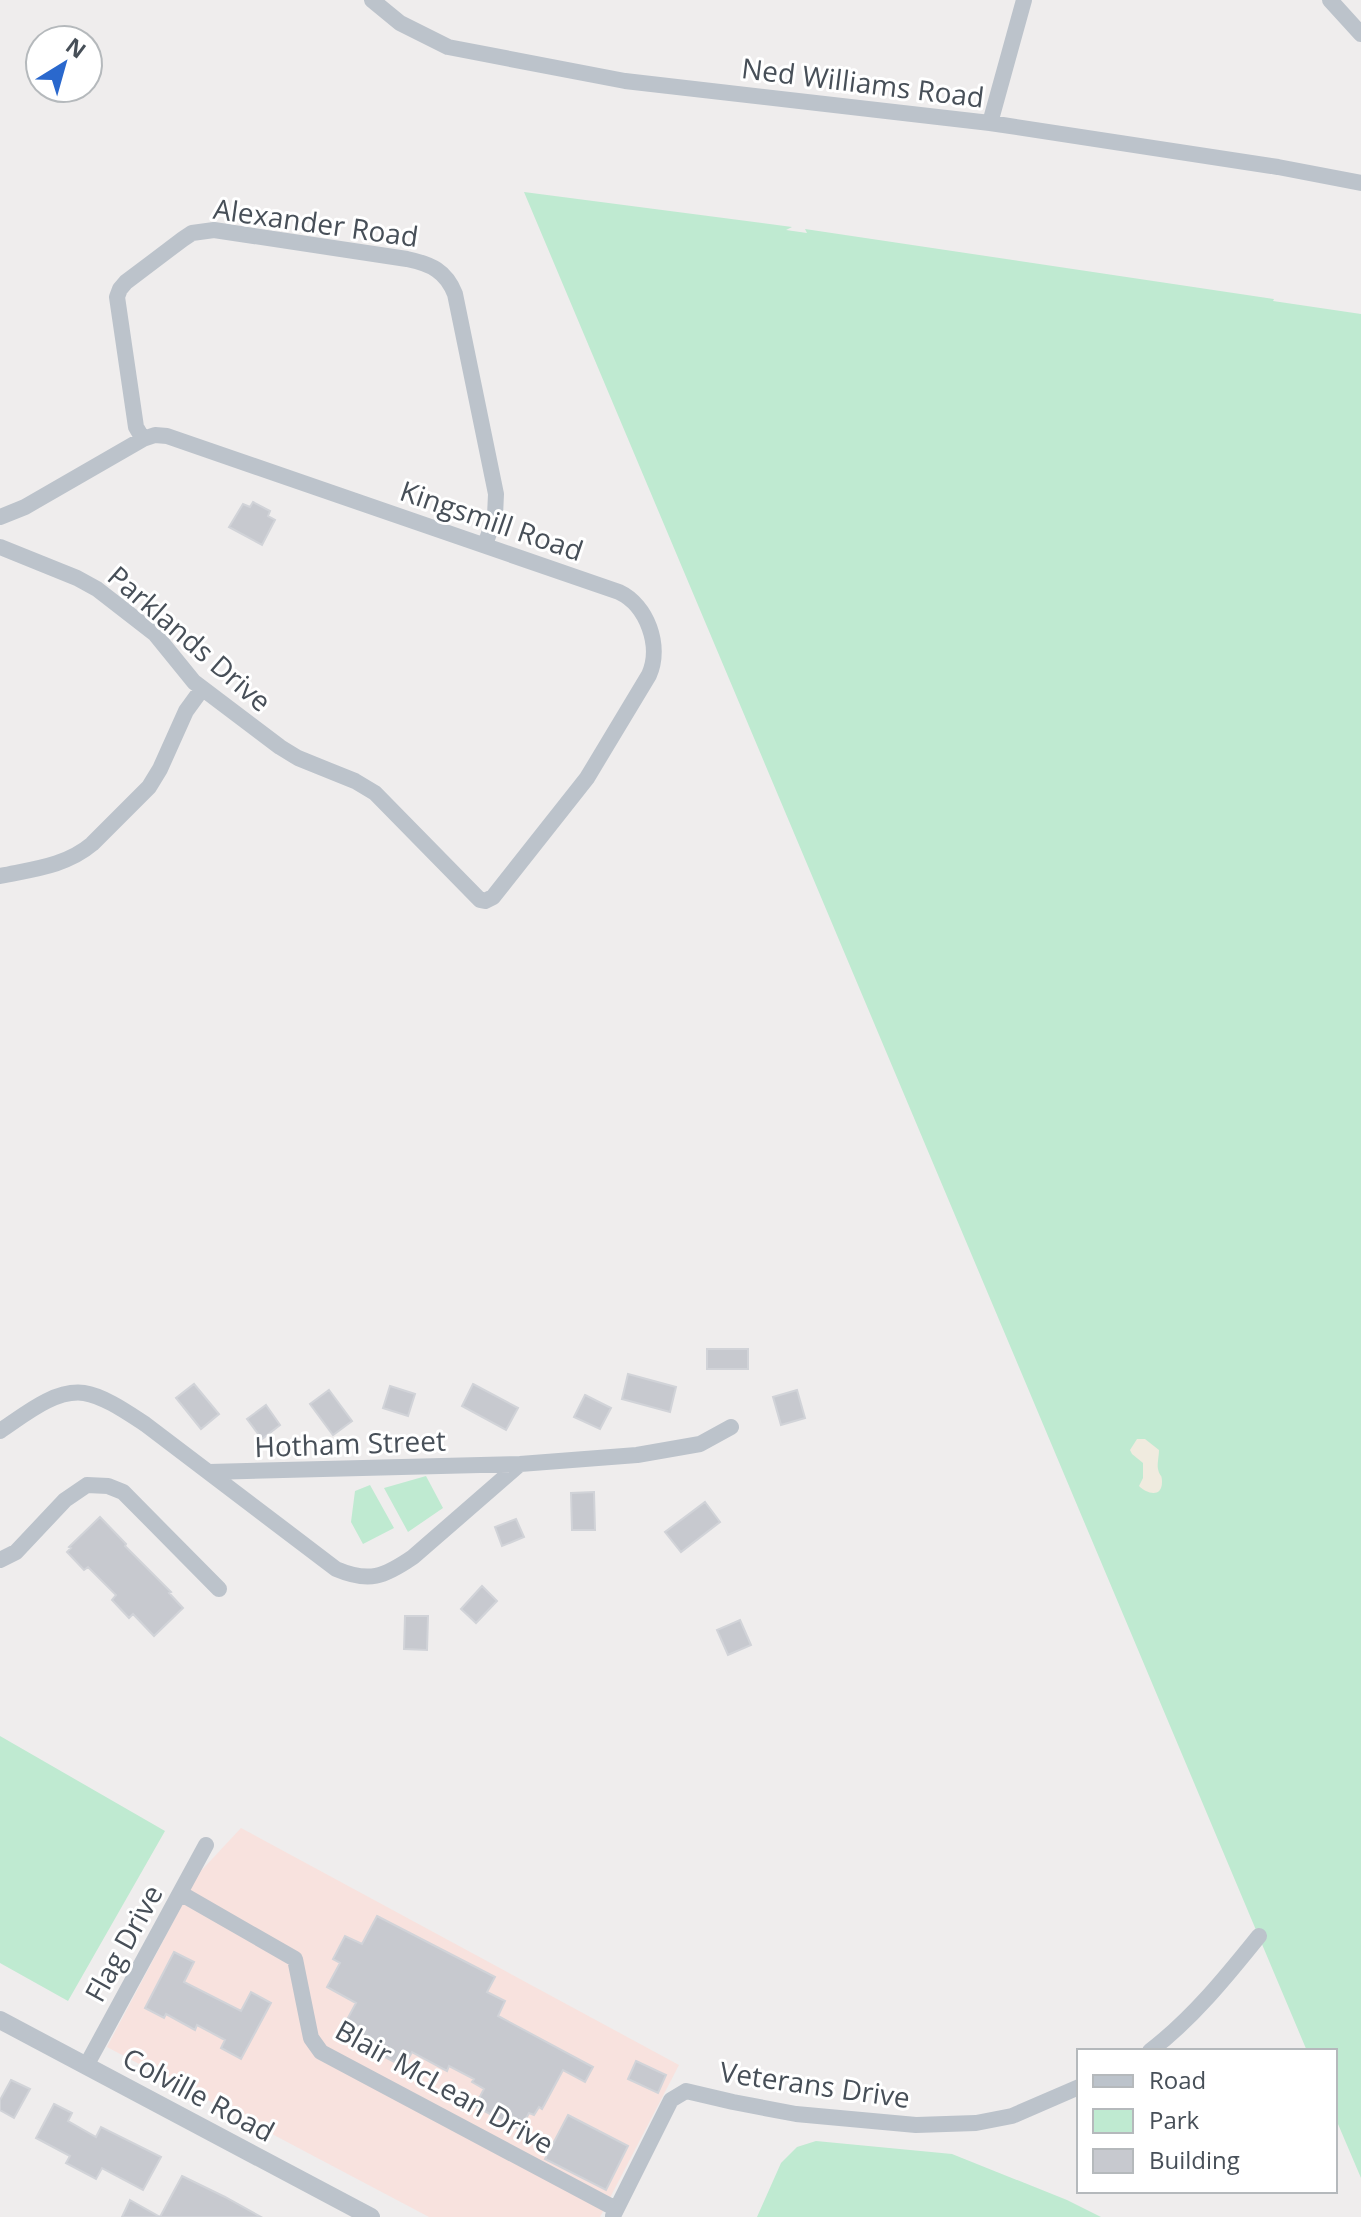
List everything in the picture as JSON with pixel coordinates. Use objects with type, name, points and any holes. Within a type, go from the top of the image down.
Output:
[{"type":"street","name":"Ned Williams Road","points":[[372,0],[400,23],[448,47],[625,81],[990,123],[1278,167],[1361,183]]},
{"type":"street","points":[[990,123],[1024,0]]},
{"type":"street","points":[[1330,0],[1361,34]]},
{"type":"street","name":"Alexander Road","points":[[143,439],[136,427],[117,297],[126,282],[192,233],[214,230],[418,261],[446,276],[455,294],[496,494],[495,516],[485,545]]},
{"type":"street","name":"Kingsmill Road","points":[[143,439],[155,435],[167,436],[485,545],[635,601],[645,617],[653,641],[655,658],[649,675],[587,778],[493,897],[485,901]]},
{"type":"street","points":[[0,517],[25,507],[143,439]]},
{"type":"street","name":"Parklands Drive","points":[[0,547],[97,589],[155,634],[202,689],[289,753],[355,781],[375,793],[475,897],[485,901]]},
{"type":"street","points":[[0,876],[63,862],[92,844],[149,787],[186,711],[202,689]]},
{"type":"street","points":[[0,1431],[62,1395],[84,1393],[113,1404],[145,1424],[336,1569],[367,1578],[394,1570],[413,1557],[520,1464]]},
{"type":"street","name":"Hotham Street","points":[[209,1472],[520,1464],[637,1455],[700,1444],[731,1427]]},
{"type":"street","points":[[0,1560],[16,1552],[65,1500],[87,1485],[108,1486],[123,1492],[219,1589]]},
{"type":"street","name":"Flag Drive","points":[[86,2066],[206,1845]]},
{"type":"street","name":"Blair McLean Drive","points":[[180,1893],[295,1959],[311,2038],[321,2052],[614,2213]]},
{"type":"street","points":[[1152,2049],[1182,2024],[1220,1984],[1259,1936]]},
{"type":"street","name":"Colville Road","points":[[0,2020],[371,2217]]},
{"type":"street","name":"Veterans Drive","points":[[614,2213],[671,2100],[686,2091],[796,2114],[916,2125],[976,2123],[1012,2116],[1077,2088]]},
{"type":"shaded area","points":[[241,1828],[679,2065],[600,2217],[429,2217],[107,2047],[199,1873]]},
{"type":"green space","points":[[524,192],[792,227],[786,230],[807,233],[805,229],[1361,314],[1361,2178],[1337,2122],[1337,2049],[1306,2049]]},
{"type":"green space","points":[[426,1476],[443,1508],[408,1532],[384,1488]]},
{"type":"green space","points":[[370,1485],[394,1528],[363,1544],[351,1522],[355,1491]]},
{"type":"green space","points":[[0,1736],[165,1831],[68,2001],[0,1963]]},
{"type":"green space","points":[[816,2141],[952,2154],[1067,2200],[1101,2217],[757,2217],[781,2163],[797,2147]]},
{"type":"sand","points":[[1137,1439],[1145,1439],[1159,1450],[1158,1467],[1162,1482],[1157,1492],[1146,1491],[1139,1486],[1143,1478],[1143,1463],[1130,1450]]},
{"type":"building","points":[[253,502],[270,511],[268,516],[275,520],[262,545],[229,527],[243,504],[250,507]]},
{"type":"building","points":[[707,1349],[748,1349],[748,1369],[707,1369]]},
{"type":"building","points":[[628,1374],[676,1387],[670,1412],[622,1399]]},
{"type":"building","points":[[194,1384],[219,1414],[201,1429],[176,1398]]},
{"type":"building","points":[[473,1384],[518,1408],[506,1430],[462,1406]]},
{"type":"building","points":[[390,1386],[415,1394],[408,1416],[383,1408]]},
{"type":"building","points":[[329,1390],[352,1421],[333,1435],[310,1404]]},
{"type":"building","points":[[797,1390],[805,1418],[781,1425],[773,1397]]},
{"type":"building","points":[[585,1395],[611,1408],[600,1429],[574,1417]]},
{"type":"building","points":[[266,1405],[280,1425],[262,1439],[247,1419]]},
{"type":"building","points":[[594,1492],[595,1530],[572,1530],[571,1493]]},
{"type":"building","points":[[705,1502],[720,1522],[681,1552],[665,1532]]},
{"type":"building","points":[[100,1517],[183,1608],[154,1636],[133,1614],[129,1618],[112,1600],[116,1595],[88,1567],[84,1570],[67,1552]]},
{"type":"building","points":[[516,1519],[524,1537],[502,1546],[495,1527]]},
{"type":"building","points":[[482,1586],[497,1601],[476,1623],[461,1609]]},
{"type":"building","points":[[405,1616],[428,1616],[427,1650],[404,1649]]},
{"type":"building","points":[[740,1620],[751,1645],[728,1655],[717,1630]]},
{"type":"building","points":[[377,1916],[495,1977],[487,1992],[505,2001],[498,2016],[593,2067],[585,2082],[563,2070],[542,2109],[539,2107],[534,2115],[529,2113],[520,2130],[475,2106],[484,2089],[472,2082],[474,2079],[449,2066],[447,2071],[412,2052],[407,2061],[399,2057],[396,2063],[351,2039],[354,2033],[343,2027],[356,2003],[327,1987],[340,1963],[333,1959],[345,1936],[362,1944]]},
{"type":"building","points":[[174,1952],[194,1962],[184,1982],[241,2011],[251,1992],[271,2003],[241,2059],[221,2048],[225,2040],[197,2025],[195,2030],[166,2014],[164,2018],[145,2008]]},
{"type":"building","points":[[636,2061],[666,2075],[658,2093],[628,2079]]},
{"type":"building","points":[[11,2080],[30,2089],[14,2118],[0,2110],[0,2100]]},
{"type":"building","points":[[54,2104],[72,2113],[68,2121],[96,2137],[101,2127],[161,2157],[143,2190],[102,2168],[96,2179],[66,2163],[70,2156],[36,2138]]},
{"type":"building","points":[[568,2115],[628,2146],[606,2190],[545,2159]]},
{"type":"building","points":[[182,2176],[225,2197],[261,2217],[160,2217]]},
{"type":"building","points":[[130,2200],[160,2217],[122,2217]]}]
